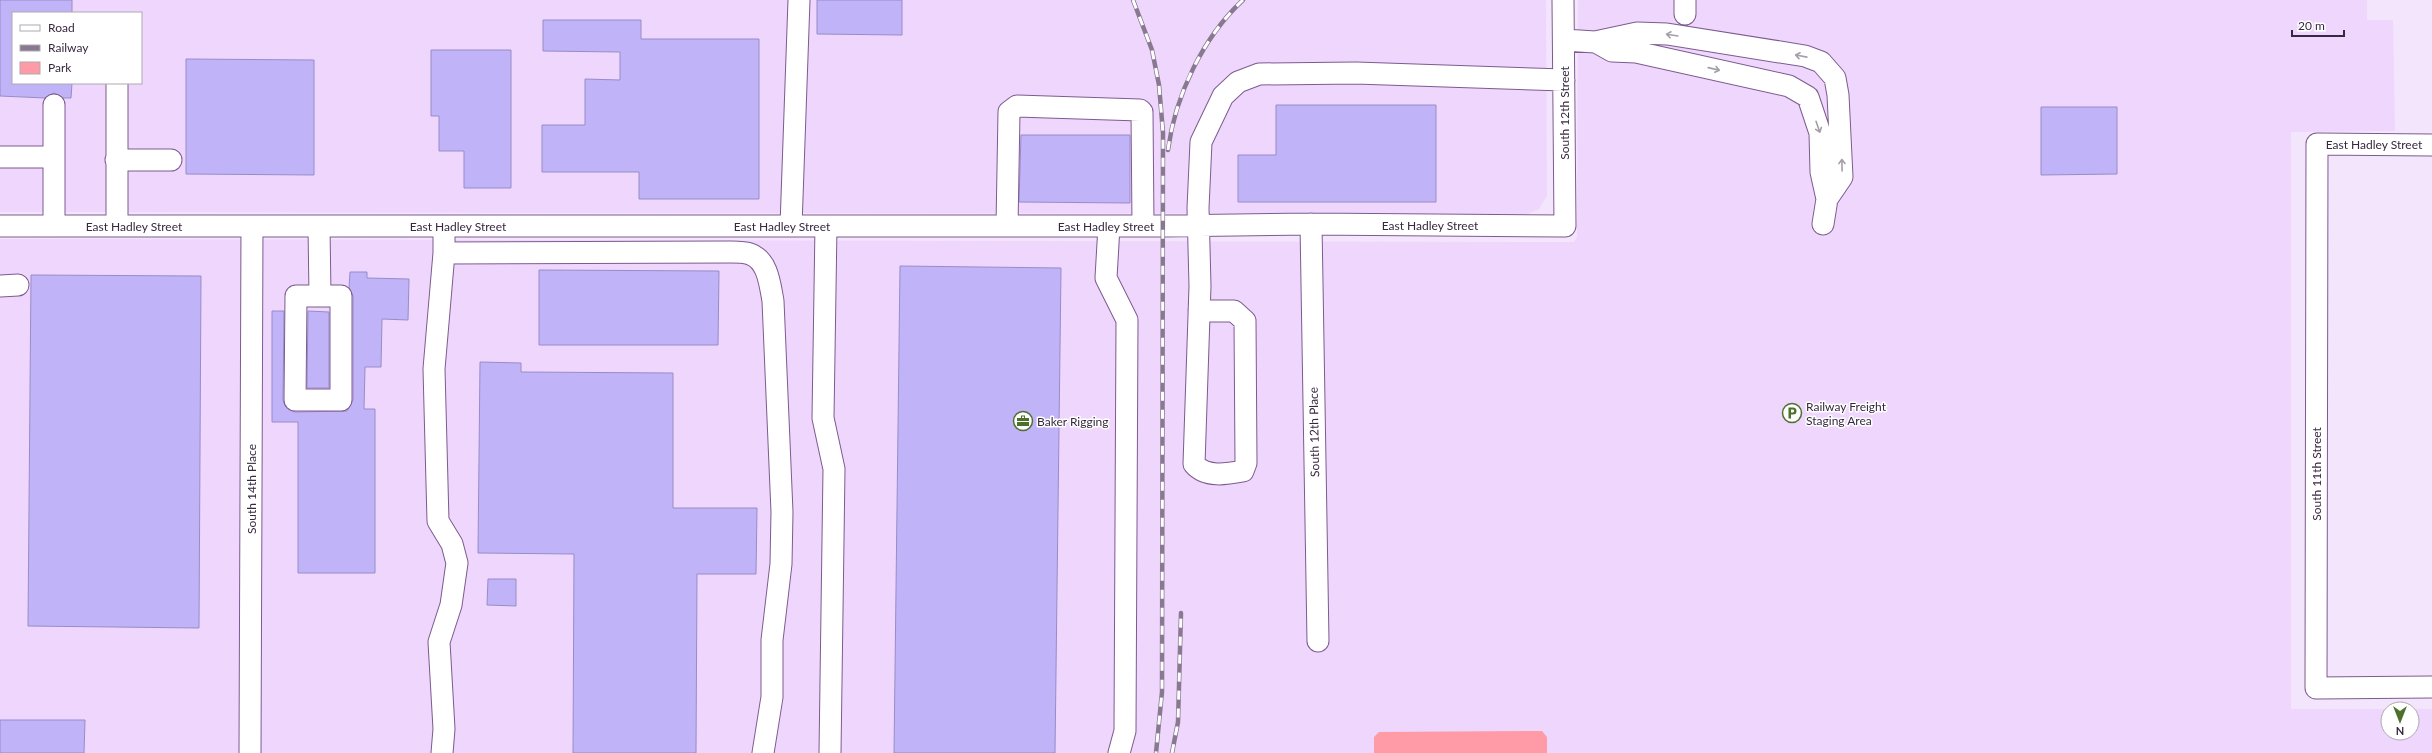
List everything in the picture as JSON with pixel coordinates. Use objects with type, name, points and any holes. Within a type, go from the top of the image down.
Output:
[{"type":"street","points":[[791,226],[799,0]]},
{"type":"street","name":"South 12th Street","points":[[1563,0],[1565,226]]},
{"type":"street","points":[[1564,40],[1595,42],[1637,33],[1667,34],[1806,56],[1821,62],[1835,78],[1841,129],[1842,177],[1827,199]]},
{"type":"street","points":[[1595,42],[1612,51],[1636,52],[1789,86],[1808,97],[1820,133],[1821,172],[1827,199],[1823,224]]},
{"type":"street","points":[[1199,311],[1234,311],[1245,321],[1246,463],[1243,471],[1223,475],[1199,470],[1194,464],[1199,311],[1201,142],[1223,96],[1238,82],[1259,74],[1356,73],[1564,80]]},
{"type":"street","points":[[117,84],[117,226]]},
{"type":"street","points":[[54,105],[54,226]]},
{"type":"street","points":[[1007,226],[1010,112],[1017,106],[1140,110],[1142,112],[1143,226]]},
{"type":"street","name":"East Hadley Street","points":[[2317,144],[2432,145]]},
{"type":"street","name":"South 11th Street","points":[[2317,144],[2316,688],[2432,687]]},
{"type":"street","points":[[0,157],[54,157]]},
{"type":"street","points":[[116,160],[172,160]]},
{"type":"street","name":"East Hadley Street","points":[[0,226],[1143,226],[1311,224],[1565,226]]},
{"type":"street","name":"South 12th Place","points":[[1311,224],[1318,641]]},
{"type":"street","name":"South 14th Place","points":[[250,753],[252,226]]},
{"type":"street","points":[[319,226],[320,296]]},
{"type":"street","points":[[442,753],[444,729],[439,642],[450,605],[457,563],[452,544],[438,521],[434,369],[444,253],[444,226]]},
{"type":"street","points":[[826,226],[822,418],[834,469],[830,753]]},
{"type":"street","points":[[1109,226],[1106,278],[1127,320],[1125,731],[1119,753]]},
{"type":"street","points":[[444,253],[731,252],[750,253],[758,258],[768,274],[774,301],[782,512],[781,564],[772,640],[772,697],[763,753]]},
{"type":"street","points":[[296,296],[320,296],[341,296],[341,400],[295,400],[296,296]]},
{"type":"shaded area","points":[[0,0],[1546,0],[1547,196],[1539,209],[1527,214],[0,212]]},
{"type":"shaded area","points":[[1578,0],[2367,0],[2367,20],[2393,20],[2395,131],[2291,132],[2291,709],[2380,709],[2380,741],[2420,741],[2420,709],[2432,709],[2432,753],[0,753],[0,239],[1574,242],[1577,237]]},
{"type":"green space","points":[[1542,731],[1547,737],[1547,753],[1374,753],[1374,737],[1379,732]]},
{"type":"building","points":[[0,0],[72,0],[72,12],[12,12],[12,84],[72,84],[71,98],[63,98],[54,93],[45,98],[0,96]]},
{"type":"building","points":[[817,0],[902,0],[902,35],[817,34]]},
{"type":"building","points":[[543,20],[641,20],[641,39],[759,39],[759,199],[639,199],[639,172],[542,172],[542,125],[585,125],[585,79],[620,80],[620,52],[543,51]]},
{"type":"building","points":[[431,50],[511,50],[511,188],[464,188],[464,151],[439,151],[439,116],[431,116]]},
{"type":"building","points":[[186,59],[314,60],[314,175],[186,174]]},
{"type":"building","points":[[1276,105],[1436,105],[1436,202],[1238,202],[1238,155],[1276,155]]},
{"type":"building","points":[[2041,107],[2117,107],[2117,174],[2041,175]]},
{"type":"building","points":[[1021,135],[1130,135],[1130,203],[1019,202]]},
{"type":"building","points":[[900,266],[1061,268],[1055,753],[894,753]]},
{"type":"building","points":[[539,270],[719,271],[718,345],[539,345]]},
{"type":"building","points":[[350,272],[367,272],[367,278],[409,279],[408,320],[382,319],[381,367],[365,367],[364,409],[375,409],[375,573],[298,573],[298,422],[272,422],[272,311],[284,311],[283,400],[285,406],[295,412],[347,411],[353,400],[353,296],[349,288]]},
{"type":"building","points":[[31,275],[201,276],[199,628],[28,626]]},
{"type":"building","points":[[308,311],[329,312],[329,388],[307,388]]},
{"type":"building","points":[[480,362],[521,363],[521,372],[673,373],[673,508],[757,508],[756,574],[697,574],[696,753],[573,753],[574,554],[478,553]]},
{"type":"building","points":[[488,579],[516,579],[516,606],[487,605]]},
{"type":"building","points":[[0,720],[85,720],[84,753],[0,753]]},
{"type":"railway","points":[[1133,0],[1152,50],[1159,85],[1163,133],[1162,692],[1156,753]]},
{"type":"railway","points":[[1168,150],[1177,109],[1193,69],[1215,31],[1243,0]]},
{"type":"railway","points":[[1172,753],[1178,722],[1181,613]]},
{"type":"place","name":"Railway Freight Staging Area","points":[[1792,413]]},
{"type":"place","name":"Baker Rigging","points":[[1023,421]]}]
